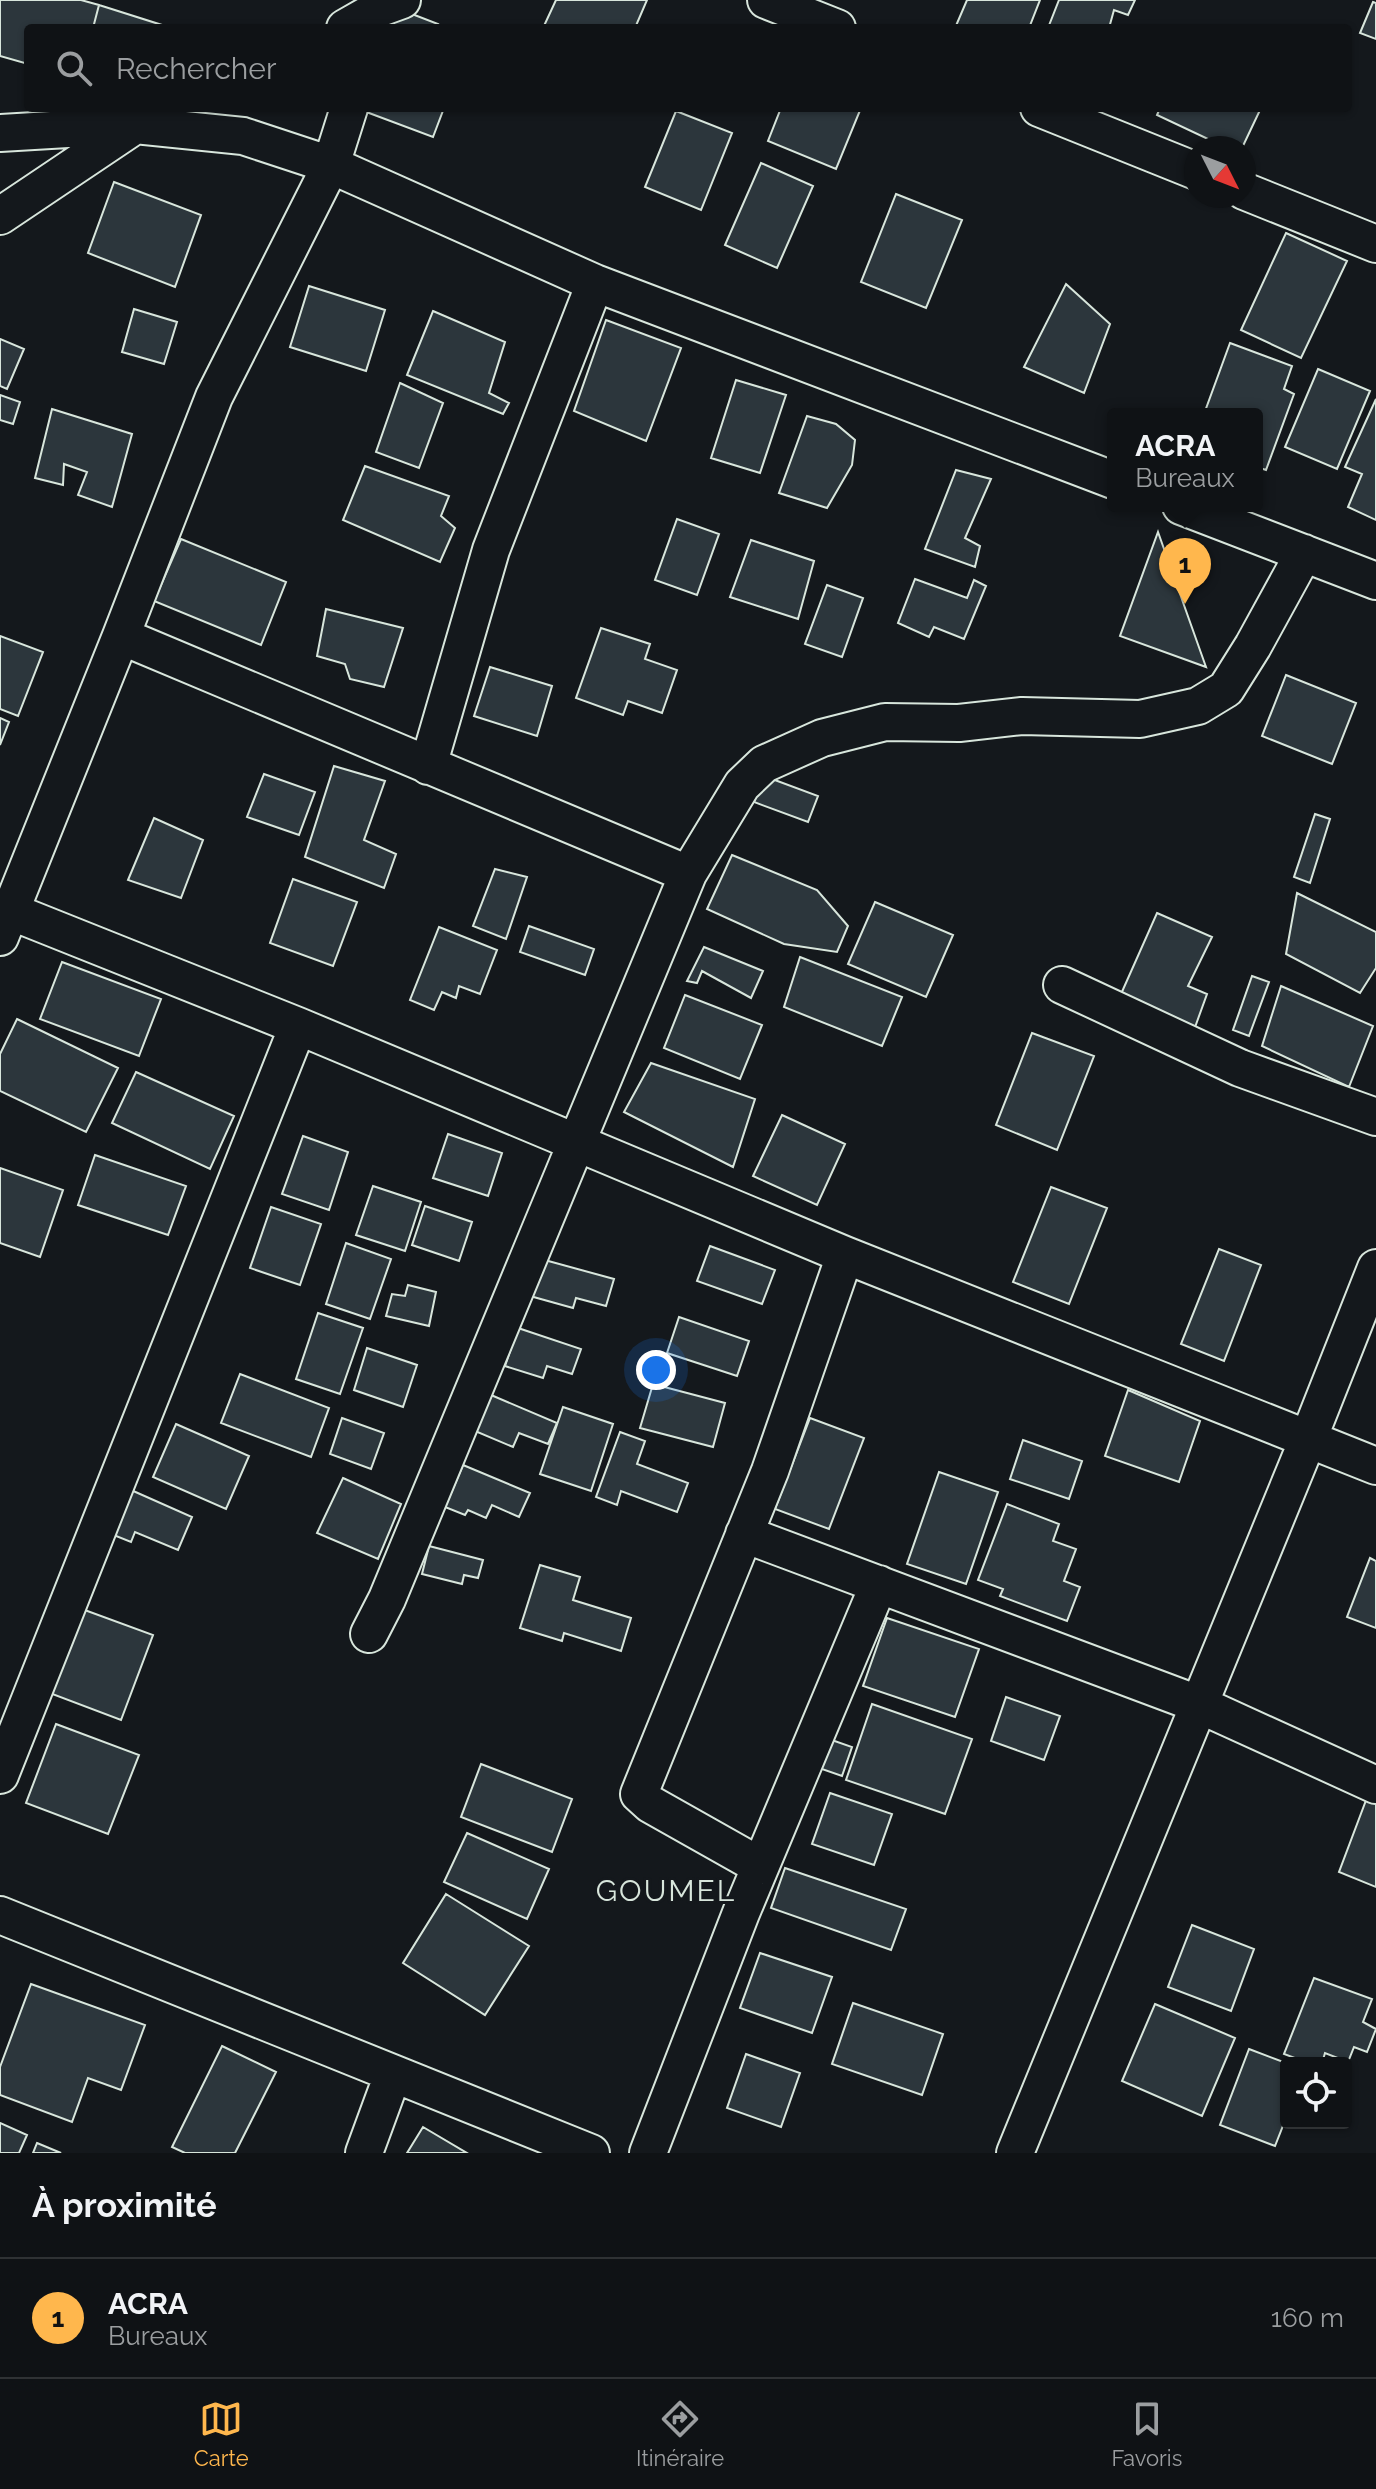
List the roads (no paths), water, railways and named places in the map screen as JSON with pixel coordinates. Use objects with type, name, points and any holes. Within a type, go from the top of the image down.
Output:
[{"type":"street","points":[[766,0],[827,24]]},
{"type":"street","points":[[353,24],[384,9]]},
{"type":"street","points":[[0,216],[135,125],[166,112]]},
{"type":"street","points":[[348,112],[331,165],[214,397],[121,636],[4,919],[298,1026],[845,1255],[1376,1466]]},
{"type":"street","points":[[1049,112],[1184,166]]},
{"type":"street","points":[[0,133],[135,125],[243,136],[331,165],[595,283],[1107,478]]},
{"type":"street","points":[[1256,196],[1376,244]]},
{"type":"street","points":[[428,766],[491,550],[595,283]]},
{"type":"street","points":[[1197,512],[1376,581]]},
{"type":"street","points":[[369,1634],[393,1584],[688,874],[742,785],[764,764],[822,738],[885,722],[959,723],[1022,716],[1140,719],[1198,706],[1226,689],[1304,553]]},
{"type":"street","points":[[121,636],[688,874]]},
{"type":"street","points":[[1062,985],[1240,1068],[1376,1117]]},
{"type":"street","points":[[0,1775],[298,1026]]},
{"type":"street","points":[[760,1866],[650,1804],[639,1794],[770,1471],[845,1255]]},
{"type":"street","points":[[1015,2153],[1376,1268]]},
{"type":"street","points":[[744,1534],[1198,1704],[1376,1785]]},
{"type":"street","points":[[648,2153],[760,1866],[879,1584]]},
{"type":"street","points":[[0,1915],[591,2153]]},
{"type":"street","points":[[364,2153],[393,2074]]},
{"type":"place","name":"ACRA","points":[[1185,604]]},
{"type":"district","name":"GOUMEL","points":[[666,1891]]}]
